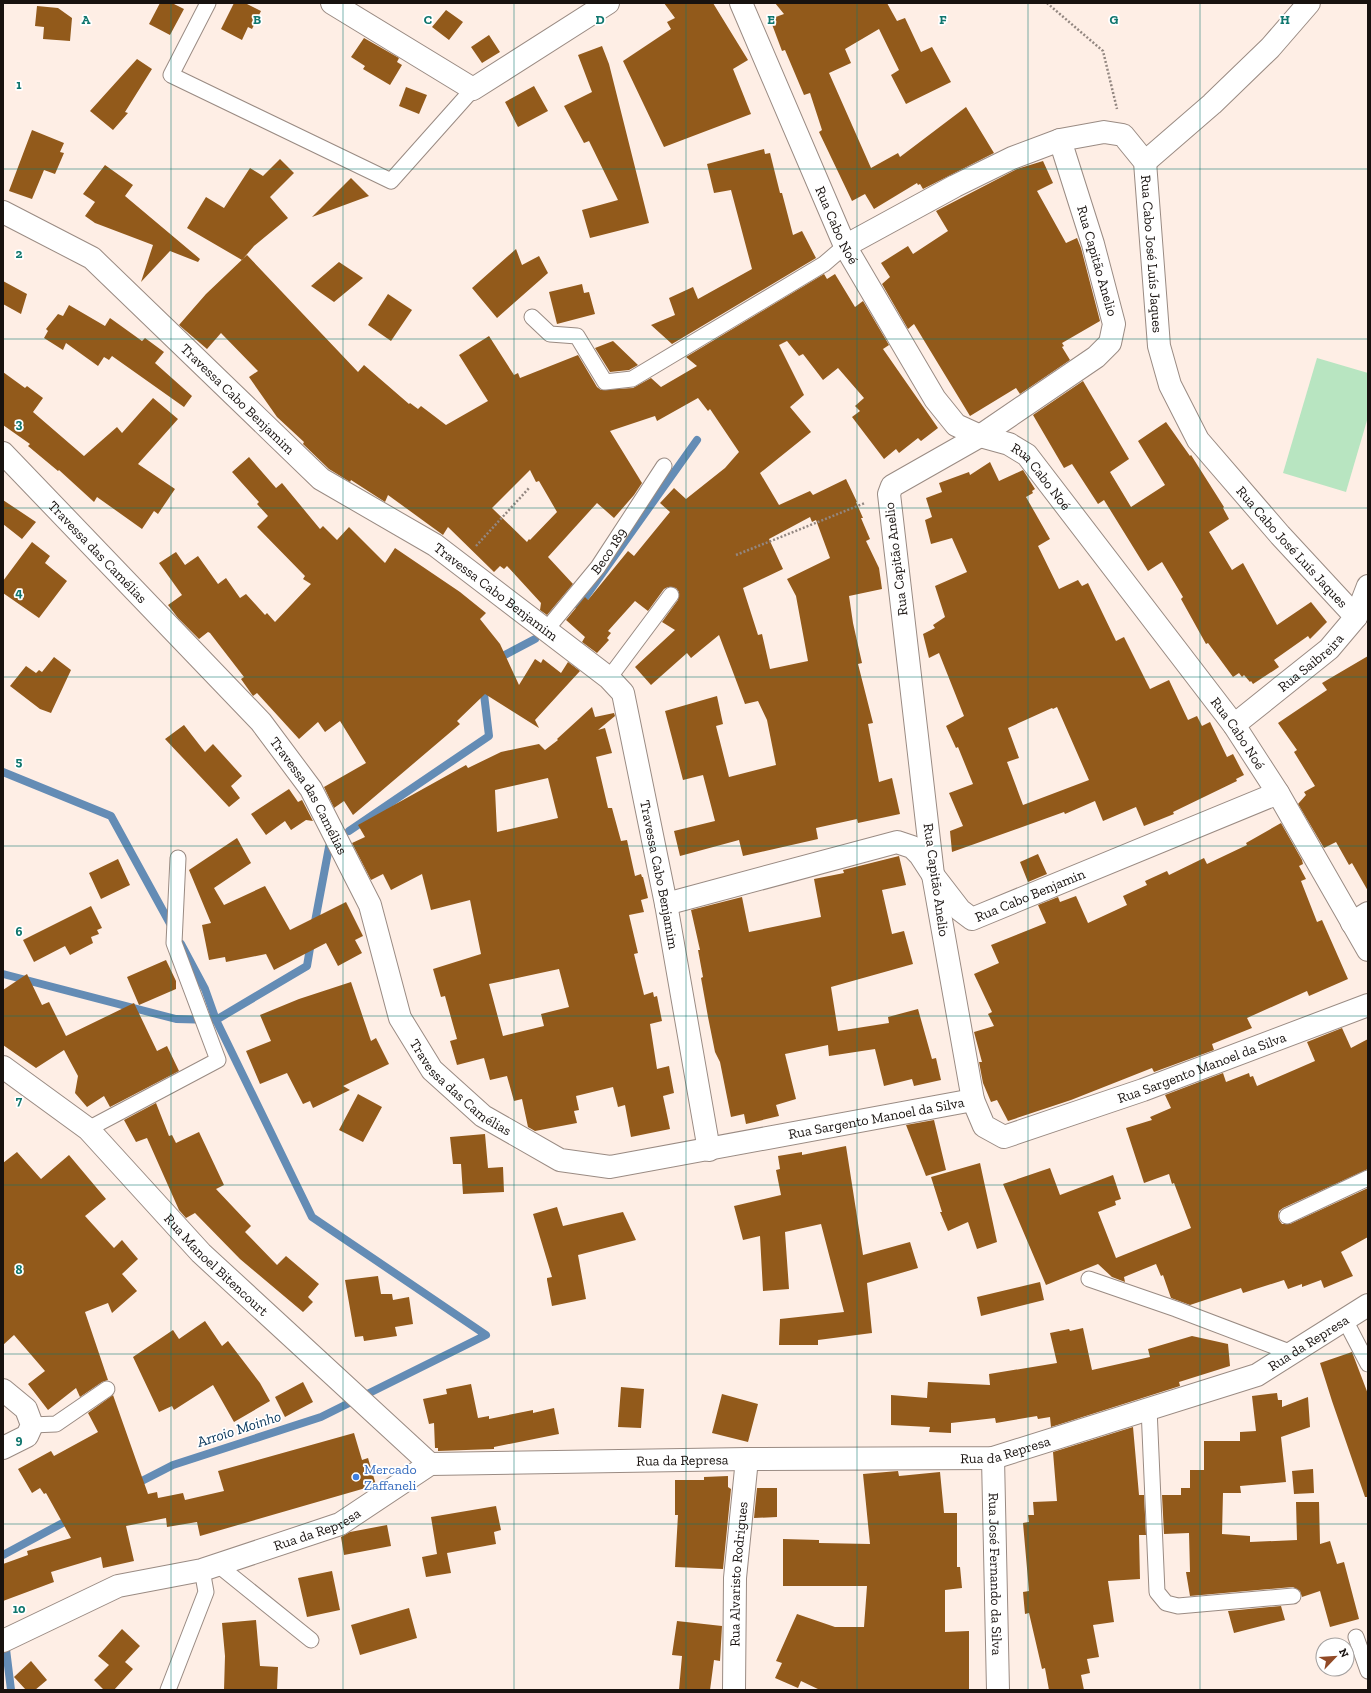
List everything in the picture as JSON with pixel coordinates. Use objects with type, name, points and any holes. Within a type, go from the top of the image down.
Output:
[{"type":"street","points":[[332,3],[473,90],[608,3]]},
{"type":"street","name":"Rua Cabo Noé","points":[[741,3],[846,246],[935,398],[956,425],[980,436],[1009,444],[1027,455],[1234,725],[1360,918],[1368,950]]},
{"type":"street","points":[[1145,162],[1212,104],[1270,48],[1309,3]]},
{"type":"street","points":[[846,246],[955,186],[1012,158],[1060,140],[1104,132],[1123,135]]},
{"type":"street","name":"Rua Cabo José Luís Jaques","points":[[1123,135],[1145,162],[1159,346],[1170,385],[1198,440],[1280,535],[1356,617]]},
{"type":"street","name":"Rua Capitão Anelio","points":[[973,1100],[933,875],[889,494],[892,486],[980,436],[1096,358],[1110,343],[1114,324],[1093,244],[1060,140]]},
{"type":"street","name":"Travessa Cabo Benjamim","points":[[3,212],[92,258],[321,479],[434,545],[609,678],[623,693],[666,904],[709,1150]]},
{"type":"street","name":"Travessa das Camélias","points":[[3,453],[262,722],[311,789],[370,905],[400,1018],[432,1070],[483,1116],[560,1160]]},
{"type":"street","name":"Rua Saibreira","points":[[1234,725],[1329,649],[1356,617],[1368,586]]},
{"type":"street","name":"Rua Cabo Benjamin","points":[[666,904],[897,842],[912,847],[920,855],[933,875],[960,910],[972,919],[1278,793]]},
{"type":"street","name":"Rua Sargento Manoel da Silva","points":[[560,1160],[610,1167],[709,1150],[973,1100],[984,1126],[1004,1137],[1143,1090],[1368,1005]]},
{"type":"street","name":"Rua Manoel Bitencourt","points":[[3,1067],[88,1130],[201,1253],[430,1464]]},
{"type":"street","name":"Rua da Represa","points":[[3,1641],[118,1586],[210,1568],[340,1524],[430,1464],[747,1459],[993,1458],[1257,1375],[1368,1305]]},
{"type":"street","points":[[3,1390],[29,1417],[27,1436],[3,1448]]},
{"type":"street","name":"Rua José Fernando da Silva","points":[[993,1458],[998,1690]]},
{"type":"street","name":"Rua Alvaristo Rodrigues","points":[[734,1690],[735,1578],[747,1459]]},
{"type":"lane","points":[[208,3],[171,75],[391,181],[473,90]]},
{"type":"lane","points":[[532,317],[550,334],[577,336],[605,382],[632,379],[824,264],[846,246]]},
{"type":"lane","name":"Beco 189","points":[[546,630],[598,568],[664,466]]},
{"type":"lane","points":[[609,678],[671,595]]},
{"type":"lane","points":[[88,1130],[218,1060],[174,944],[178,858]]},
{"type":"lane","points":[[1287,1216],[1368,1178]]},
{"type":"lane","points":[[1089,1279],[1176,1309],[1292,1353]]},
{"type":"lane","points":[[1344,1320],[1368,1364]]},
{"type":"lane","points":[[29,1417],[56,1424],[107,1389]]},
{"type":"lane","points":[[1149,1408],[1157,1592],[1166,1603],[1178,1606],[1293,1596]]},
{"type":"lane","points":[[168,1690],[206,1592],[210,1568],[311,1640]]},
{"type":"lane","points":[[1356,1637],[1368,1671]]},
{"type":"path","points":[[1047,3],[1103,51],[1123,135]]},
{"type":"path","points":[[459,564],[530,487]]},
{"type":"path","points":[[736,554],[889,494]]},
{"type":"green space","points":[[1317,358],[1368,373],[1368,417],[1346,492],[1283,473]]},
{"type":"building","points":[[160,3],[172,3],[184,9],[170,35],[149,24]]},
{"type":"building","points":[[234,3],[245,3],[261,11],[252,29],[248,27],[242,40],[221,29]]},
{"type":"building","points":[[664,3],[713,3],[748,60],[733,69],[751,114],[664,147],[623,61],[671,29],[667,22],[675,18]]},
{"type":"building","points":[[775,3],[887,3],[897,21],[905,18],[921,52],[932,47],[951,82],[906,104],[891,75],[899,70],[879,29],[845,49],[851,63],[829,73],[871,168],[898,153],[900,157],[966,107],[994,153],[923,189],[920,184],[918,185],[917,183],[874,209],[865,194],[852,201],[819,132],[822,130],[810,93],[804,95],[785,50],[782,51],[770,19],[784,14]]},
{"type":"building","points":[[37,6],[58,8],[72,18],[70,41],[43,39],[44,27],[35,26]]},
{"type":"building","points":[[446,10],[463,22],[449,40],[432,27]]},
{"type":"building","points":[[489,35],[500,52],[482,63],[471,47]]},
{"type":"building","points":[[364,38],[399,58],[397,62],[402,65],[390,85],[363,69],[365,66],[351,57]]},
{"type":"building","points":[[602,46],[609,64],[649,223],[590,238],[582,210],[618,200],[589,141],[584,143],[564,106],[592,92],[578,55]]},
{"type":"building","points":[[137,59],[152,69],[125,112],[128,113],[113,130],[90,111]]},
{"type":"building","points":[[534,86],[548,111],[518,127],[505,102]]},
{"type":"building","points":[[406,87],[427,95],[419,114],[399,106]]},
{"type":"building","points":[[32,130],[64,143],[60,152],[64,153],[55,174],[44,170],[32,199],[9,191]]},
{"type":"building","points":[[764,149],[765,154],[770,153],[793,235],[802,231],[816,258],[672,344],[651,325],[675,315],[669,298],[693,287],[698,299],[752,269],[731,190],[714,193],[707,164]]},
{"type":"building","points":[[280,159],[294,173],[270,197],[288,218],[254,246],[242,260],[187,228],[206,197],[224,208],[250,168],[263,176]]},
{"type":"building","points":[[1043,161],[1053,183],[1037,191],[1066,243],[1077,238],[1100,321],[1062,343],[1064,346],[1062,347],[1070,360],[1020,394],[1016,388],[970,416],[914,324],[908,329],[882,284],[890,277],[881,263],[908,246],[913,254],[948,231],[936,211],[1017,169]]},
{"type":"building","points":[[105,165],[133,185],[125,196],[200,259],[198,262],[170,251],[141,282],[153,245],[95,223],[85,216],[95,202],[83,194]]},
{"type":"building","points":[[351,178],[369,196],[312,217]]},
{"type":"building","points":[[516,249],[522,265],[539,256],[548,273],[497,318],[472,288]]},
{"type":"building","points":[[247,255],[358,372],[364,365],[409,404],[410,403],[418,409],[421,406],[446,425],[488,401],[459,355],[489,336],[514,375],[518,373],[520,378],[578,355],[597,387],[601,390],[633,388],[651,378],[661,387],[697,366],[686,357],[824,274],[827,279],[835,274],[855,307],[863,301],[889,345],[883,349],[938,428],[921,441],[918,438],[899,453],[896,449],[884,459],[852,417],[860,411],[855,406],[864,398],[838,368],[823,380],[803,354],[799,356],[787,341],[779,345],[804,395],[790,407],[811,432],[760,473],[779,505],[810,491],[813,495],[846,479],[857,502],[863,518],[861,518],[870,539],[866,541],[879,568],[882,589],[849,596],[853,623],[862,663],[858,664],[873,723],[868,724],[879,782],[892,778],[900,814],[858,823],[857,819],[816,828],[818,839],[743,856],[739,840],[680,856],[674,831],[715,821],[703,775],[683,780],[665,711],[717,696],[723,724],[716,726],[729,777],[776,765],[767,720],[758,701],[745,704],[719,635],[691,658],[687,653],[651,685],[635,667],[675,630],[662,622],[678,600],[679,592],[676,588],[668,587],[664,589],[648,611],[635,601],[608,631],[611,633],[607,638],[609,640],[597,653],[582,642],[585,637],[566,620],[585,597],[588,600],[628,551],[634,556],[670,512],[660,503],[674,488],[686,499],[725,468],[739,452],[710,409],[708,411],[698,398],[657,421],[655,416],[610,431],[642,483],[634,495],[614,518],[597,503],[548,557],[573,584],[547,615],[540,610],[541,603],[507,566],[504,569],[500,566],[494,572],[448,527],[443,535],[388,495],[385,502],[351,480],[350,482],[329,469],[303,444],[304,442],[277,417],[249,377],[258,371],[221,333],[207,349],[179,325],[206,294]],"holes":[[[530,470],[536,482],[539,481],[557,512],[527,542],[492,508]],[[810,517],[812,522],[816,520],[830,558],[787,579],[796,596],[808,661],[770,669],[762,634],[758,635],[743,588],[783,569],[769,539]]]},
{"type":"building","points":[[339,262],[363,278],[334,302],[311,286]]},
{"type":"building","points":[[3,281],[27,294],[21,314],[3,304]]},
{"type":"building","points":[[582,284],[584,293],[589,292],[595,314],[557,324],[549,292]]},
{"type":"building","points":[[388,294],[412,310],[391,341],[368,325]]},
{"type":"building","points":[[69,305],[105,326],[110,318],[142,341],[145,338],[164,352],[155,363],[192,396],[184,407],[112,356],[109,360],[104,357],[98,366],[66,343],[63,350],[44,338],[48,331],[46,329],[58,314],[63,316]]},
{"type":"building","points":[[613,341],[638,365],[629,370],[610,372],[595,348]]},
{"type":"building","points":[[3,372],[25,388],[27,386],[43,398],[33,412],[84,456],[117,427],[122,433],[153,398],[178,419],[138,464],[175,489],[158,514],[154,511],[142,529],[97,497],[94,502],[59,470],[58,471],[28,446],[30,444],[3,425]]},
{"type":"building","points":[[1083,381],[1129,459],[1110,472],[1131,507],[1165,485],[1138,441],[1166,422],[1190,456],[1191,455],[1224,507],[1223,508],[1229,519],[1209,532],[1232,570],[1243,563],[1277,625],[1311,602],[1327,622],[1310,639],[1308,636],[1274,660],[1279,667],[1253,684],[1244,675],[1242,677],[1239,673],[1233,677],[1208,643],[1206,644],[1181,599],[1183,597],[1162,562],[1148,571],[1104,500],[1098,504],[1072,464],[1064,468],[1033,415]]},
{"type":"building","points":[[249,457],[276,488],[282,483],[320,529],[323,526],[337,540],[349,527],[385,563],[395,548],[460,592],[486,613],[480,619],[500,644],[519,685],[535,659],[541,663],[543,659],[561,673],[568,662],[580,671],[535,720],[539,728],[485,694],[457,721],[460,724],[353,815],[344,801],[334,808],[324,787],[366,763],[340,721],[325,732],[318,722],[299,739],[257,693],[253,696],[241,679],[244,677],[210,633],[208,632],[199,639],[178,618],[168,605],[182,595],[159,563],[176,552],[185,565],[198,556],[218,584],[226,578],[240,598],[246,594],[265,615],[267,613],[275,622],[311,584],[303,579],[305,576],[257,527],[268,516],[257,504],[259,502],[232,472]]},
{"type":"building","points":[[990,462],[999,481],[1023,470],[1035,489],[1032,491],[1033,493],[1026,497],[1050,539],[1038,546],[1059,589],[1078,580],[1082,586],[1088,583],[1116,641],[1124,637],[1150,689],[1169,680],[1188,720],[1197,716],[1202,726],[1210,722],[1227,757],[1233,754],[1244,775],[1236,779],[1237,781],[1173,812],[1174,814],[1144,826],[1136,807],[1103,821],[1095,801],[1065,814],[1064,812],[952,852],[950,831],[963,826],[949,793],[973,784],[958,747],[956,748],[946,726],[964,716],[939,653],[929,658],[923,634],[935,628],[933,625],[945,617],[935,586],[967,572],[952,538],[931,544],[925,520],[932,517],[926,498],[942,492],[939,483],[969,472],[970,475]],"holes":[[[1057,707],[1089,780],[1023,805],[1007,762],[1019,758],[1008,728]]]},
{"type":"building","points":[[3,500],[36,522],[22,539],[3,524]]},
{"type":"building","points":[[32,542],[50,556],[45,563],[67,581],[39,618],[3,593],[3,581]]},
{"type":"building","points":[[1368,656],[1368,891],[1352,863],[1349,865],[1336,842],[1324,848],[1298,804],[1306,795],[1304,792],[1315,786],[1294,752],[1297,750],[1278,723],[1327,690],[1322,683]]},
{"type":"building","points":[[54,657],[71,670],[51,713],[40,709],[10,686],[26,666],[36,673],[39,670],[42,672]]},
{"type":"building","points":[[592,707],[595,717],[614,713],[615,716],[598,730],[605,728],[612,753],[596,757],[608,808],[612,808],[621,841],[627,840],[635,876],[641,874],[643,877],[648,898],[641,900],[644,912],[629,915],[638,953],[634,954],[644,995],[653,992],[654,997],[657,996],[662,1021],[650,1024],[657,1069],[669,1066],[674,1093],[663,1096],[670,1129],[631,1137],[625,1105],[618,1107],[613,1087],[576,1096],[579,1110],[574,1111],[577,1123],[535,1131],[528,1127],[522,1099],[514,1101],[507,1076],[490,1080],[484,1058],[457,1065],[450,1041],[457,1039],[445,996],[441,997],[433,969],[481,954],[470,900],[431,910],[422,874],[391,890],[383,874],[371,880],[352,843],[365,837],[358,825],[466,765],[468,768],[501,752],[539,744],[545,750],[558,740],[557,739]],"holes":[[[548,778],[558,818],[497,832],[495,790]],[[559,969],[569,1007],[541,1014],[544,1026],[503,1036],[489,984]]]},
{"type":"building","points":[[184,725],[205,752],[213,744],[242,776],[231,786],[240,798],[229,807],[165,739]]},
{"type":"building","points":[[289,789],[298,802],[302,800],[313,821],[306,820],[291,830],[285,821],[266,835],[251,814]]},
{"type":"building","points":[[1281,823],[1302,860],[1303,864],[1299,866],[1306,879],[1301,881],[1317,922],[1322,920],[1348,979],[1309,996],[1307,991],[1247,1018],[1252,1028],[1212,1044],[1214,1050],[1154,1072],[1152,1068],[1071,1100],[1008,1121],[997,1100],[991,1102],[983,1083],[979,1062],[982,1062],[974,1032],[994,1026],[988,1014],[992,1012],[974,974],[999,963],[991,945],[1046,923],[1038,905],[1058,897],[1060,902],[1076,896],[1088,923],[1127,905],[1123,896],[1147,885],[1145,881],[1167,871],[1169,875],[1204,858],[1207,864],[1247,845],[1246,843]]},
{"type":"building","points":[[237,838],[251,863],[214,888],[224,905],[265,886],[290,930],[346,902],[363,936],[355,940],[362,953],[338,966],[326,943],[274,970],[266,954],[226,962],[225,957],[209,960],[202,925],[211,923],[189,870]]},
{"type":"building","points":[[1038,854],[1047,874],[1028,882],[1020,862]]},
{"type":"building","points":[[899,856],[906,885],[882,890],[892,934],[904,931],[913,964],[831,987],[838,1031],[889,1023],[888,1017],[918,1009],[932,1059],[936,1058],[941,1080],[914,1086],[912,1079],[884,1086],[875,1049],[829,1056],[828,1045],[785,1054],[796,1099],[776,1105],[779,1116],[746,1124],[744,1114],[731,1117],[720,1062],[715,1052],[708,1017],[701,978],[703,977],[698,950],[700,950],[691,910],[742,897],[749,932],[821,917],[814,879],[844,873],[843,870]]},
{"type":"building","points":[[118,859],[130,885],[101,899],[89,873]]},
{"type":"building","points":[[91,906],[102,928],[97,930],[99,934],[91,937],[93,943],[70,955],[65,946],[34,962],[23,940]]},
{"type":"building","points":[[166,960],[176,981],[176,989],[139,1005],[127,977]]},
{"type":"building","points":[[27,974],[42,1005],[49,1002],[66,1036],[134,1003],[157,1051],[167,1046],[179,1071],[110,1107],[104,1096],[87,1107],[75,1093],[78,1076],[64,1050],[36,1068],[3,1045],[3,990]]},
{"type":"building","points":[[351,982],[371,1041],[376,1038],[389,1064],[343,1086],[350,1090],[313,1108],[310,1101],[303,1104],[287,1073],[260,1084],[246,1051],[271,1041],[260,1015],[299,999]]},
{"type":"building","points":[[1342,1028],[1351,1048],[1368,1039],[1368,1169],[1283,1208],[1279,1211],[1278,1216],[1282,1224],[1290,1224],[1368,1188],[1368,1237],[1341,1252],[1353,1276],[1324,1288],[1321,1280],[1302,1287],[1302,1284],[1288,1289],[1284,1280],[1243,1293],[1241,1288],[1190,1305],[1171,1298],[1163,1275],[1161,1276],[1156,1264],[1124,1277],[1125,1282],[1112,1277],[1098,1264],[1046,1285],[1003,1184],[1050,1168],[1060,1195],[1113,1175],[1121,1199],[1115,1201],[1116,1205],[1098,1212],[1116,1258],[1191,1228],[1174,1183],[1172,1184],[1169,1174],[1144,1183],[1126,1128],[1152,1120],[1150,1117],[1171,1108],[1165,1095],[1223,1073],[1226,1082],[1249,1073],[1250,1077],[1253,1076],[1257,1086],[1315,1061],[1307,1042]]},
{"type":"building","points":[[358,1094],[382,1107],[363,1142],[339,1130]]},
{"type":"building","points":[[156,1103],[169,1136],[172,1135],[176,1143],[199,1132],[224,1185],[216,1189],[251,1226],[245,1232],[277,1265],[286,1256],[319,1284],[308,1297],[313,1302],[303,1312],[240,1259],[195,1213],[186,1218],[179,1210],[147,1138],[136,1142],[124,1120]]},
{"type":"building","points":[[934,1120],[946,1170],[926,1176],[906,1125]]},
{"type":"building","points":[[485,1134],[488,1168],[503,1167],[504,1192],[463,1194],[461,1164],[453,1164],[450,1137]]},
{"type":"building","points":[[846,1146],[863,1255],[910,1242],[918,1268],[867,1283],[872,1333],[818,1340],[818,1345],[779,1345],[780,1319],[844,1312],[821,1224],[785,1232],[789,1289],[763,1291],[760,1236],[743,1240],[734,1206],[781,1195],[776,1170],[780,1169],[778,1156],[802,1152],[802,1155]]},
{"type":"building","points":[[17,1152],[41,1179],[69,1155],[106,1199],[85,1216],[114,1248],[122,1240],[138,1259],[122,1274],[137,1291],[112,1313],[108,1303],[85,1312],[108,1380],[102,1382],[80,1397],[76,1388],[48,1410],[28,1384],[45,1371],[14,1335],[3,1345],[3,1163]]},
{"type":"building","points":[[980,1163],[997,1242],[977,1249],[968,1222],[948,1231],[940,1212],[942,1212],[931,1177]]},
{"type":"building","points":[[557,1207],[563,1226],[623,1212],[636,1240],[578,1255],[586,1299],[552,1306],[547,1278],[552,1277],[533,1214]]},
{"type":"building","points":[[378,1276],[381,1294],[392,1294],[393,1300],[409,1297],[413,1324],[395,1327],[397,1336],[364,1341],[363,1336],[355,1337],[345,1280]]},
{"type":"building","points":[[1040,1282],[1044,1300],[981,1316],[977,1297]]},
{"type":"building","points":[[205,1321],[222,1346],[228,1341],[260,1383],[270,1401],[234,1422],[213,1385],[174,1410],[172,1406],[159,1412],[133,1357],[173,1330],[179,1339]]},
{"type":"building","points":[[1083,1328],[1092,1370],[1150,1357],[1148,1349],[1192,1336],[1228,1344],[1230,1366],[1179,1382],[1180,1386],[1051,1427],[1050,1417],[1038,1419],[1037,1416],[996,1423],[995,1418],[951,1423],[951,1433],[929,1432],[930,1427],[891,1425],[891,1395],[927,1398],[928,1382],[990,1385],[989,1374],[1057,1363],[1050,1333]]},
{"type":"building","points":[[1352,1352],[1368,1394],[1368,1497],[1365,1497],[1320,1363]]},
{"type":"building","points":[[303,1382],[313,1402],[285,1417],[275,1397]]},
{"type":"building","points":[[471,1384],[478,1418],[489,1416],[489,1419],[533,1410],[533,1413],[554,1408],[559,1434],[494,1447],[494,1449],[438,1451],[438,1448],[435,1448],[434,1423],[429,1424],[423,1399],[447,1394],[446,1389]]},
{"type":"building","points":[[621,1387],[644,1389],[641,1428],[618,1427]]},
{"type":"building","points":[[1277,1393],[1278,1400],[1282,1400],[1282,1407],[1308,1397],[1310,1427],[1281,1437],[1286,1482],[1240,1486],[1241,1493],[1223,1493],[1222,1534],[1250,1536],[1250,1542],[1297,1540],[1296,1502],[1319,1502],[1320,1544],[1330,1541],[1337,1564],[1344,1562],[1359,1619],[1330,1627],[1320,1591],[1302,1597],[1300,1591],[1293,1587],[1190,1596],[1186,1572],[1190,1572],[1189,1533],[1164,1534],[1162,1495],[1181,1495],[1181,1488],[1190,1488],[1190,1470],[1204,1470],[1204,1441],[1240,1441],[1240,1432],[1256,1431],[1252,1396]]},
{"type":"building","points":[[722,1394],[758,1404],[748,1442],[712,1433]]},
{"type":"building","points":[[113,1395],[148,1494],[157,1492],[158,1498],[183,1493],[185,1500],[224,1491],[218,1471],[354,1433],[362,1460],[368,1458],[376,1485],[200,1536],[197,1522],[167,1527],[166,1518],[126,1526],[134,1561],[103,1568],[101,1557],[51,1572],[54,1582],[3,1601],[3,1564],[28,1555],[27,1551],[71,1538],[46,1493],[44,1494],[40,1488],[32,1493],[18,1469],[51,1451],[54,1456],[98,1432],[88,1413]]},
{"type":"building","points":[[1133,1427],[1139,1495],[1144,1495],[1146,1535],[1139,1535],[1140,1579],[1108,1581],[1114,1622],[1093,1625],[1099,1657],[1087,1659],[1090,1673],[1081,1675],[1084,1690],[1049,1690],[1045,1668],[1042,1669],[1029,1613],[1025,1614],[1023,1592],[1029,1591],[1023,1523],[1029,1522],[1028,1515],[1034,1515],[1033,1502],[1057,1501],[1053,1452]]},
{"type":"building","points":[[1313,1469],[1314,1493],[1294,1494],[1292,1471]]},
{"type":"building","points":[[898,1471],[899,1476],[940,1472],[944,1513],[957,1513],[957,1567],[960,1567],[962,1588],[945,1590],[945,1632],[969,1631],[969,1690],[820,1690],[801,1681],[798,1688],[775,1678],[782,1663],[776,1661],[797,1614],[835,1627],[864,1627],[867,1586],[783,1586],[783,1539],[819,1540],[819,1543],[870,1544],[863,1474]]},
{"type":"building","points":[[728,1476],[728,1487],[731,1489],[723,1569],[675,1567],[678,1515],[675,1515],[675,1480],[704,1480],[704,1477]]},
{"type":"building","points":[[757,1488],[777,1488],[777,1517],[754,1518]]},
{"type":"building","points":[[496,1506],[501,1530],[494,1532],[496,1544],[447,1553],[451,1573],[426,1577],[422,1557],[437,1554],[431,1517]]},
{"type":"building","points":[[387,1525],[391,1546],[344,1555],[341,1537],[350,1532]]},
{"type":"building","points":[[332,1571],[340,1610],[307,1617],[298,1578]]},
{"type":"building","points":[[1281,1606],[1285,1620],[1234,1633],[1228,1611]]},
{"type":"building","points":[[409,1608],[417,1638],[360,1655],[351,1625]]},
{"type":"building","points":[[256,1620],[260,1666],[278,1667],[277,1690],[224,1690],[225,1656],[222,1623]]},
{"type":"building","points":[[677,1621],[722,1626],[720,1661],[714,1660],[710,1690],[679,1690],[682,1656],[672,1655]]},
{"type":"building","points":[[122,1629],[140,1646],[125,1662],[133,1669],[114,1690],[104,1690],[94,1680],[109,1665],[98,1656]]},
{"type":"building","points":[[31,1661],[47,1680],[35,1690],[26,1690],[14,1677]]},
{"type":"waterway","points":[[579,606],[697,440]]},
{"type":"waterway","points":[[497,659],[535,639]]},
{"type":"waterway","points":[[349,831],[489,736],[483,686]]},
{"type":"waterway","points":[[3,772],[111,816],[173,929]]},
{"type":"waterway","points":[[314,927],[329,847]]},
{"type":"waterway","points":[[3,974],[176,1019],[216,1020],[307,966],[311,942]]},
{"type":"waterway","points":[[134,1485],[173,1465],[321,1417],[486,1335],[312,1217],[216,1020],[205,989],[181,944]]},
{"type":"waterway","name":"Arroio Moinho","points":[[3,1555],[72,1518]]},
{"type":"waterway","points":[[5,1641],[11,1690]]},
{"type":"place","name":"Mercado Zaffaneli","points":[[356,1477]]}]
